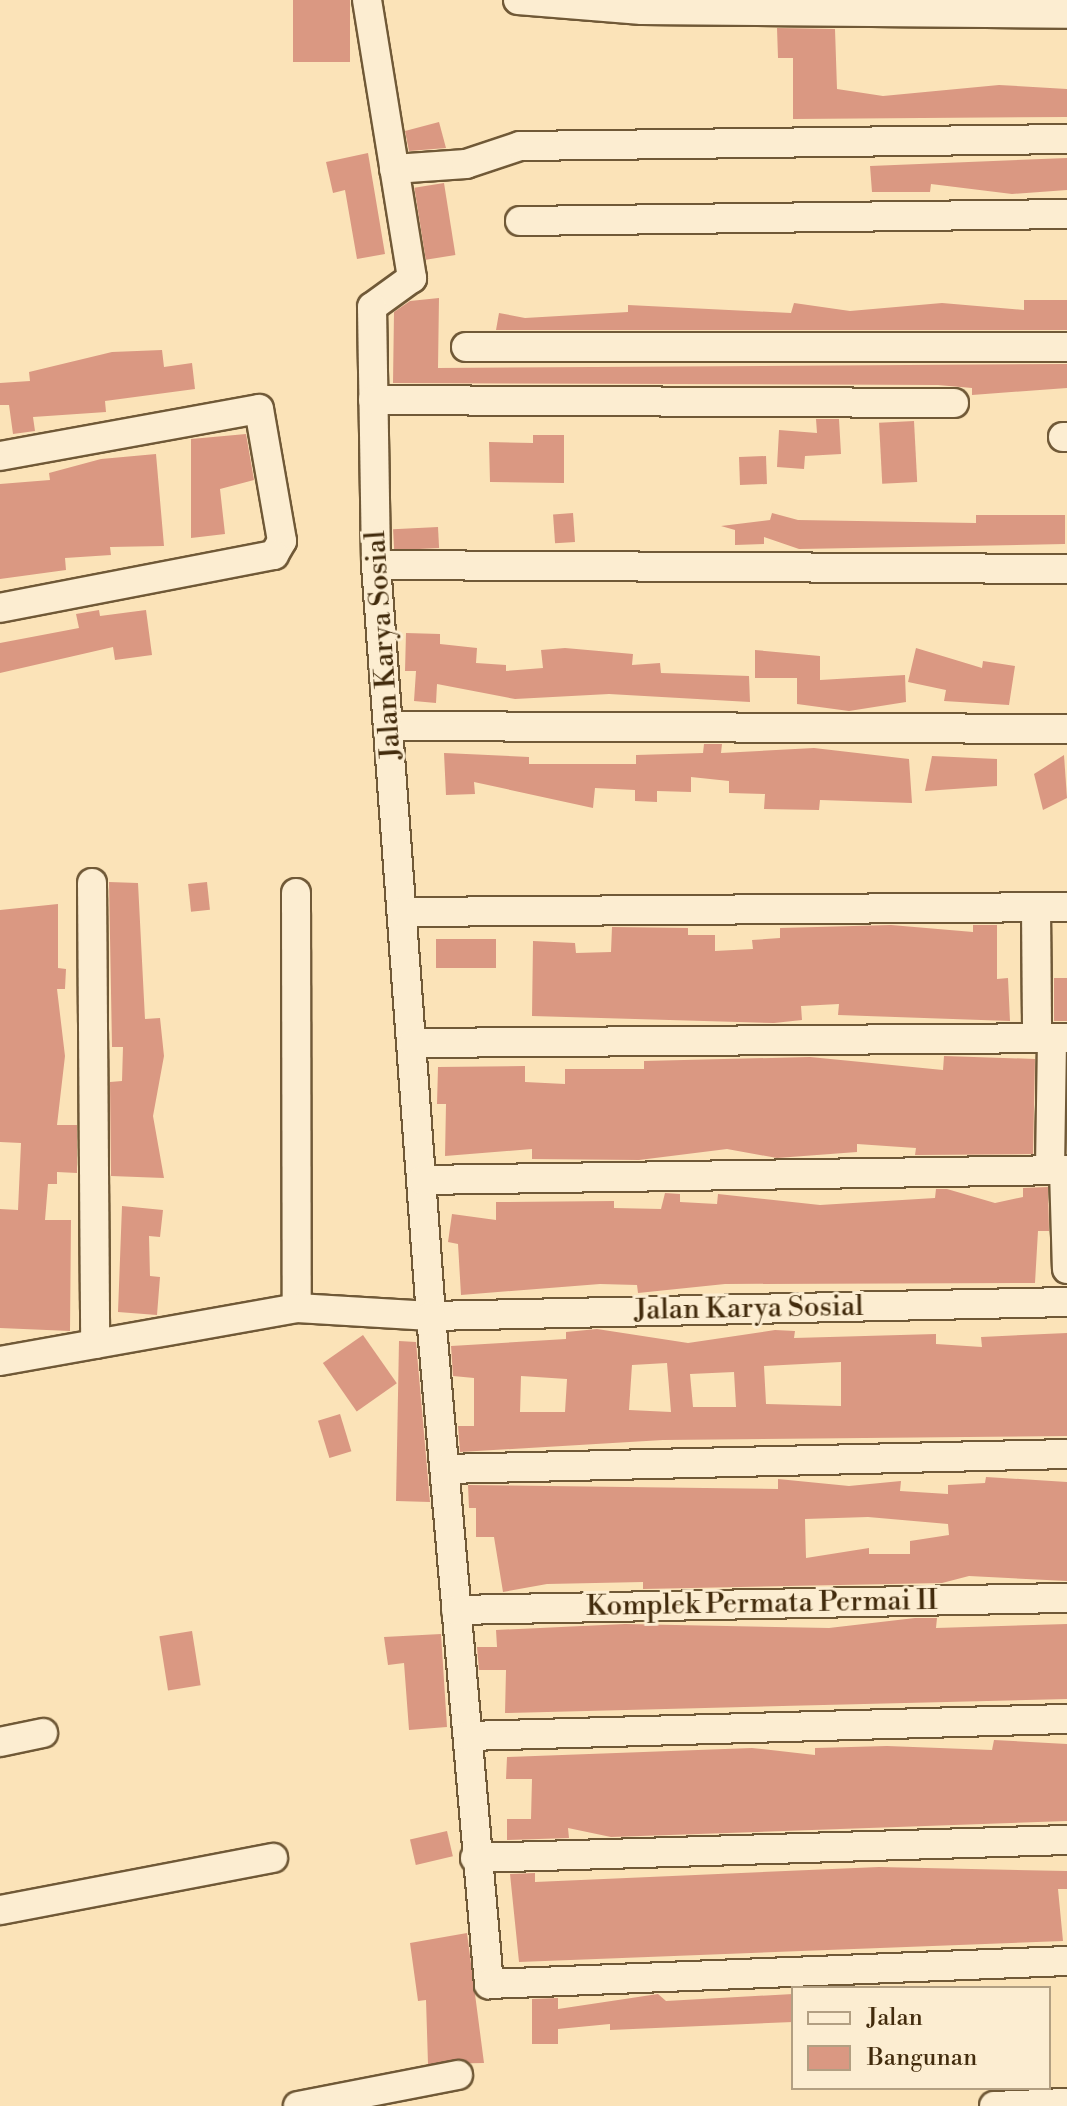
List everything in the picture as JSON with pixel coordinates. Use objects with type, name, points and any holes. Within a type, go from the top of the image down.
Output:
[{"type":"street","name":"Jalan Karya Sosial","points":[[367,0],[412,278],[372,307],[376,565],[414,1043],[431,1316]]},
{"type":"street","points":[[518,0],[642,10],[1067,14]]},
{"type":"street","points":[[394,169],[466,164],[520,146],[1067,139]]},
{"type":"street","points":[[520,221],[1067,214]]},
{"type":"street","points":[[466,347],[1067,347]]},
{"type":"street","points":[[373,400],[954,403]]},
{"type":"street","points":[[0,456],[259,409],[282,541],[274,555],[0,608]]},
{"type":"street","points":[[376,565],[1067,569]]},
{"type":"street","points":[[390,726],[1067,729]]},
{"type":"street","points":[[92,883],[95,1344]]},
{"type":"street","points":[[296,893],[297,1308]]},
{"type":"street","points":[[403,912],[1067,907]]},
{"type":"street","points":[[1036,909],[1052,1037],[1067,1269]]},
{"type":"street","points":[[414,1043],[1052,1037]]},
{"type":"street","points":[[422,1180],[1060,1169]]},
{"type":"street","name":"Jalan Karya Sosial","points":[[0,1361],[297,1308],[431,1316],[1067,1302]]},
{"type":"street","points":[[431,1316],[468,1736],[475,1858],[489,1984],[1067,1961]]},
{"type":"street","points":[[445,1469],[1067,1454]]},
{"type":"street","name":"Komplek Permata Permai II","points":[[456,1610],[1067,1598]]},
{"type":"street","points":[[468,1736],[1067,1719]]},
{"type":"street","points":[[0,1742],[43,1733]]},
{"type":"street","points":[[475,1858],[1067,1840]]},
{"type":"street","points":[[0,1910],[273,1858]]},
{"type":"street","points":[[298,2106],[458,2075]]},
{"type":"street","points":[[994,2106],[1067,2103]]},
{"type":"building","points":[[293,0],[350,0],[350,62],[293,62]]},
{"type":"building","points":[[777,28],[835,29],[837,89],[883,96],[999,85],[1067,89],[1067,117],[793,119],[793,58],[778,58]]},
{"type":"building","points":[[439,122],[446,148],[409,151],[405,131]]},
{"type":"building","points":[[368,153],[385,254],[357,259],[345,190],[333,193],[326,162]]},
{"type":"building","points":[[1067,158],[1067,190],[1012,194],[931,184],[930,192],[872,192],[870,166]]},
{"type":"building","points":[[444,183],[455,255],[426,260],[414,188]]},
{"type":"building","points":[[439,298],[438,368],[1067,364],[1067,388],[972,395],[972,388],[938,385],[393,383],[394,312],[410,301]]},
{"type":"building","points":[[1024,300],[1067,300],[1067,330],[496,330],[499,313],[525,318],[628,312],[628,305],[791,313],[794,303],[850,311],[942,303],[1024,310]]},
{"type":"building","points":[[162,350],[164,367],[192,363],[195,389],[105,401],[106,412],[33,417],[35,431],[13,434],[9,405],[0,405],[0,383],[30,381],[29,372],[112,352]]},
{"type":"building","points":[[816,419],[839,419],[841,454],[805,456],[804,469],[777,467],[779,430],[817,433]]},
{"type":"building","points":[[914,421],[917,482],[882,484],[879,423]]},
{"type":"building","points":[[246,434],[254,480],[220,489],[225,534],[191,538],[191,439]]},
{"type":"building","points":[[533,435],[564,435],[564,483],[490,482],[489,442],[533,443]]},
{"type":"building","points":[[156,454],[164,546],[110,547],[111,555],[65,558],[66,570],[0,579],[0,484],[50,480],[49,473],[101,459]]},
{"type":"building","points":[[766,456],[767,484],[740,485],[739,457]]},
{"type":"building","points":[[573,513],[575,542],[555,543],[553,514]]},
{"type":"building","points":[[772,513],[798,520],[976,523],[976,515],[1065,515],[1065,544],[799,549],[764,537],[764,544],[735,545],[735,530],[721,526],[770,520]]},
{"type":"building","points":[[438,527],[439,548],[394,550],[393,529]]},
{"type":"building","points":[[99,610],[100,616],[146,610],[152,655],[115,660],[113,647],[0,673],[0,643],[79,628],[76,614]]},
{"type":"building","points":[[406,633],[440,634],[440,644],[477,648],[476,663],[506,665],[506,671],[543,668],[541,650],[565,648],[633,654],[632,665],[660,663],[661,673],[749,676],[750,702],[609,694],[515,699],[437,684],[436,703],[414,701],[416,671],[405,671]]},
{"type":"building","points":[[916,648],[982,668],[983,661],[1015,666],[1009,705],[944,701],[946,690],[908,682]]},
{"type":"building","points":[[755,650],[820,656],[820,680],[905,675],[906,702],[849,711],[797,704],[797,678],[755,678]]},
{"type":"building","points":[[704,744],[722,744],[721,753],[814,748],[909,759],[912,803],[820,800],[819,810],[764,809],[765,794],[729,793],[729,781],[691,777],[691,792],[657,791],[657,802],[635,801],[635,790],[595,788],[593,808],[474,782],[475,794],[446,795],[444,753],[529,757],[529,764],[636,764],[636,755],[703,753]]},
{"type":"building","points":[[1064,755],[1067,798],[1043,810],[1034,774]]},
{"type":"building","points":[[932,756],[997,759],[997,786],[925,791]]},
{"type":"building","points":[[109,882],[138,883],[145,1019],[160,1018],[164,1056],[153,1116],[164,1178],[111,1176],[110,1082],[122,1081],[123,1047],[112,1047]]},
{"type":"building","points":[[207,882],[210,910],[191,912],[188,884]]},
{"type":"building","points":[[58,904],[58,968],[66,969],[65,989],[57,989],[65,1056],[57,1125],[77,1125],[77,1173],[57,1172],[57,1184],[48,1184],[45,1220],[71,1220],[70,1331],[0,1328],[0,1209],[18,1210],[21,1143],[0,1142],[0,910]]},
{"type":"building","points":[[891,925],[973,932],[973,925],[997,925],[997,979],[1008,978],[1010,1021],[838,1015],[839,1004],[801,1006],[802,1020],[774,1023],[532,1016],[533,941],[575,943],[576,953],[611,952],[612,927],[688,928],[688,935],[715,935],[715,951],[753,949],[752,940],[780,938],[780,928]]},
{"type":"building","points":[[436,939],[496,939],[496,968],[436,968]]},
{"type":"building","points":[[1054,978],[1067,978],[1067,1021],[1054,1021]]},
{"type":"building","points":[[944,1056],[1035,1059],[1033,1154],[915,1155],[916,1148],[857,1144],[857,1152],[777,1158],[727,1149],[639,1160],[532,1159],[532,1149],[445,1156],[446,1104],[437,1104],[438,1067],[525,1066],[525,1082],[565,1084],[565,1069],[644,1069],[644,1061],[810,1057],[943,1070]]},
{"type":"building","points":[[1048,1187],[1049,1231],[1038,1231],[1035,1283],[725,1284],[638,1293],[637,1285],[600,1284],[461,1295],[458,1244],[448,1242],[452,1214],[496,1220],[496,1202],[614,1201],[614,1208],[661,1209],[665,1193],[680,1194],[680,1202],[717,1204],[718,1194],[820,1205],[935,1198],[936,1189],[947,1189],[995,1203],[1023,1197],[1023,1188]]},
{"type":"building","points":[[122,1206],[163,1210],[160,1237],[149,1236],[150,1276],[160,1277],[157,1315],[118,1312]]},
{"type":"building","points":[[597,1329],[688,1343],[775,1330],[795,1331],[794,1338],[936,1334],[936,1344],[982,1347],[981,1337],[1067,1333],[1067,1436],[663,1440],[460,1452],[458,1426],[474,1426],[474,1378],[453,1376],[451,1346],[566,1339],[566,1332]],"holes":[[[841,1362],[841,1406],[766,1404],[764,1366]],[[667,1363],[671,1412],[629,1410],[632,1365]],[[734,1372],[736,1407],[693,1407],[690,1374]],[[521,1376],[567,1379],[565,1412],[520,1412]]]},
{"type":"building","points":[[363,1335],[397,1383],[357,1411],[323,1363]]},
{"type":"building","points":[[399,1341],[416,1342],[430,1502],[396,1501]]},
{"type":"building","points":[[340,1414],[351,1451],[329,1458],[318,1421]]},
{"type":"building","points":[[986,1477],[1067,1482],[1067,1581],[969,1576],[942,1583],[643,1589],[643,1582],[547,1584],[503,1592],[494,1537],[476,1537],[476,1508],[469,1508],[468,1485],[778,1489],[778,1479],[849,1486],[901,1481],[900,1491],[948,1494],[948,1485],[985,1483]],"holes":[[[868,1517],[948,1524],[949,1535],[910,1541],[910,1554],[869,1554],[869,1548],[806,1558],[805,1519]]]},
{"type":"building","points":[[937,1618],[936,1628],[1067,1624],[1067,1699],[505,1713],[506,1670],[479,1670],[477,1647],[497,1647],[496,1630],[625,1624],[829,1628]]},
{"type":"building","points":[[192,1631],[201,1685],[168,1690],[159,1636]]},
{"type":"building","points":[[441,1634],[447,1727],[409,1730],[404,1663],[388,1665],[384,1637]]},
{"type":"building","points":[[994,1740],[1067,1744],[1067,1821],[611,1837],[568,1828],[569,1838],[507,1840],[507,1819],[531,1819],[532,1779],[506,1779],[507,1757],[752,1748],[815,1755],[815,1748],[887,1746],[992,1750]]},
{"type":"building","points":[[447,1831],[453,1856],[416,1865],[410,1840]]},
{"type":"building","points":[[879,1867],[1067,1871],[1067,1889],[1058,1889],[1063,1941],[519,1962],[510,1874],[535,1873],[535,1882]]},
{"type":"building","points":[[467,1933],[484,2063],[428,2064],[426,2000],[418,2001],[410,1943]]},
{"type":"building","points":[[658,1994],[666,2001],[791,1994],[791,2022],[610,2030],[610,2024],[558,2029],[558,2044],[532,2044],[532,1999],[558,1998],[558,2009]]}]
